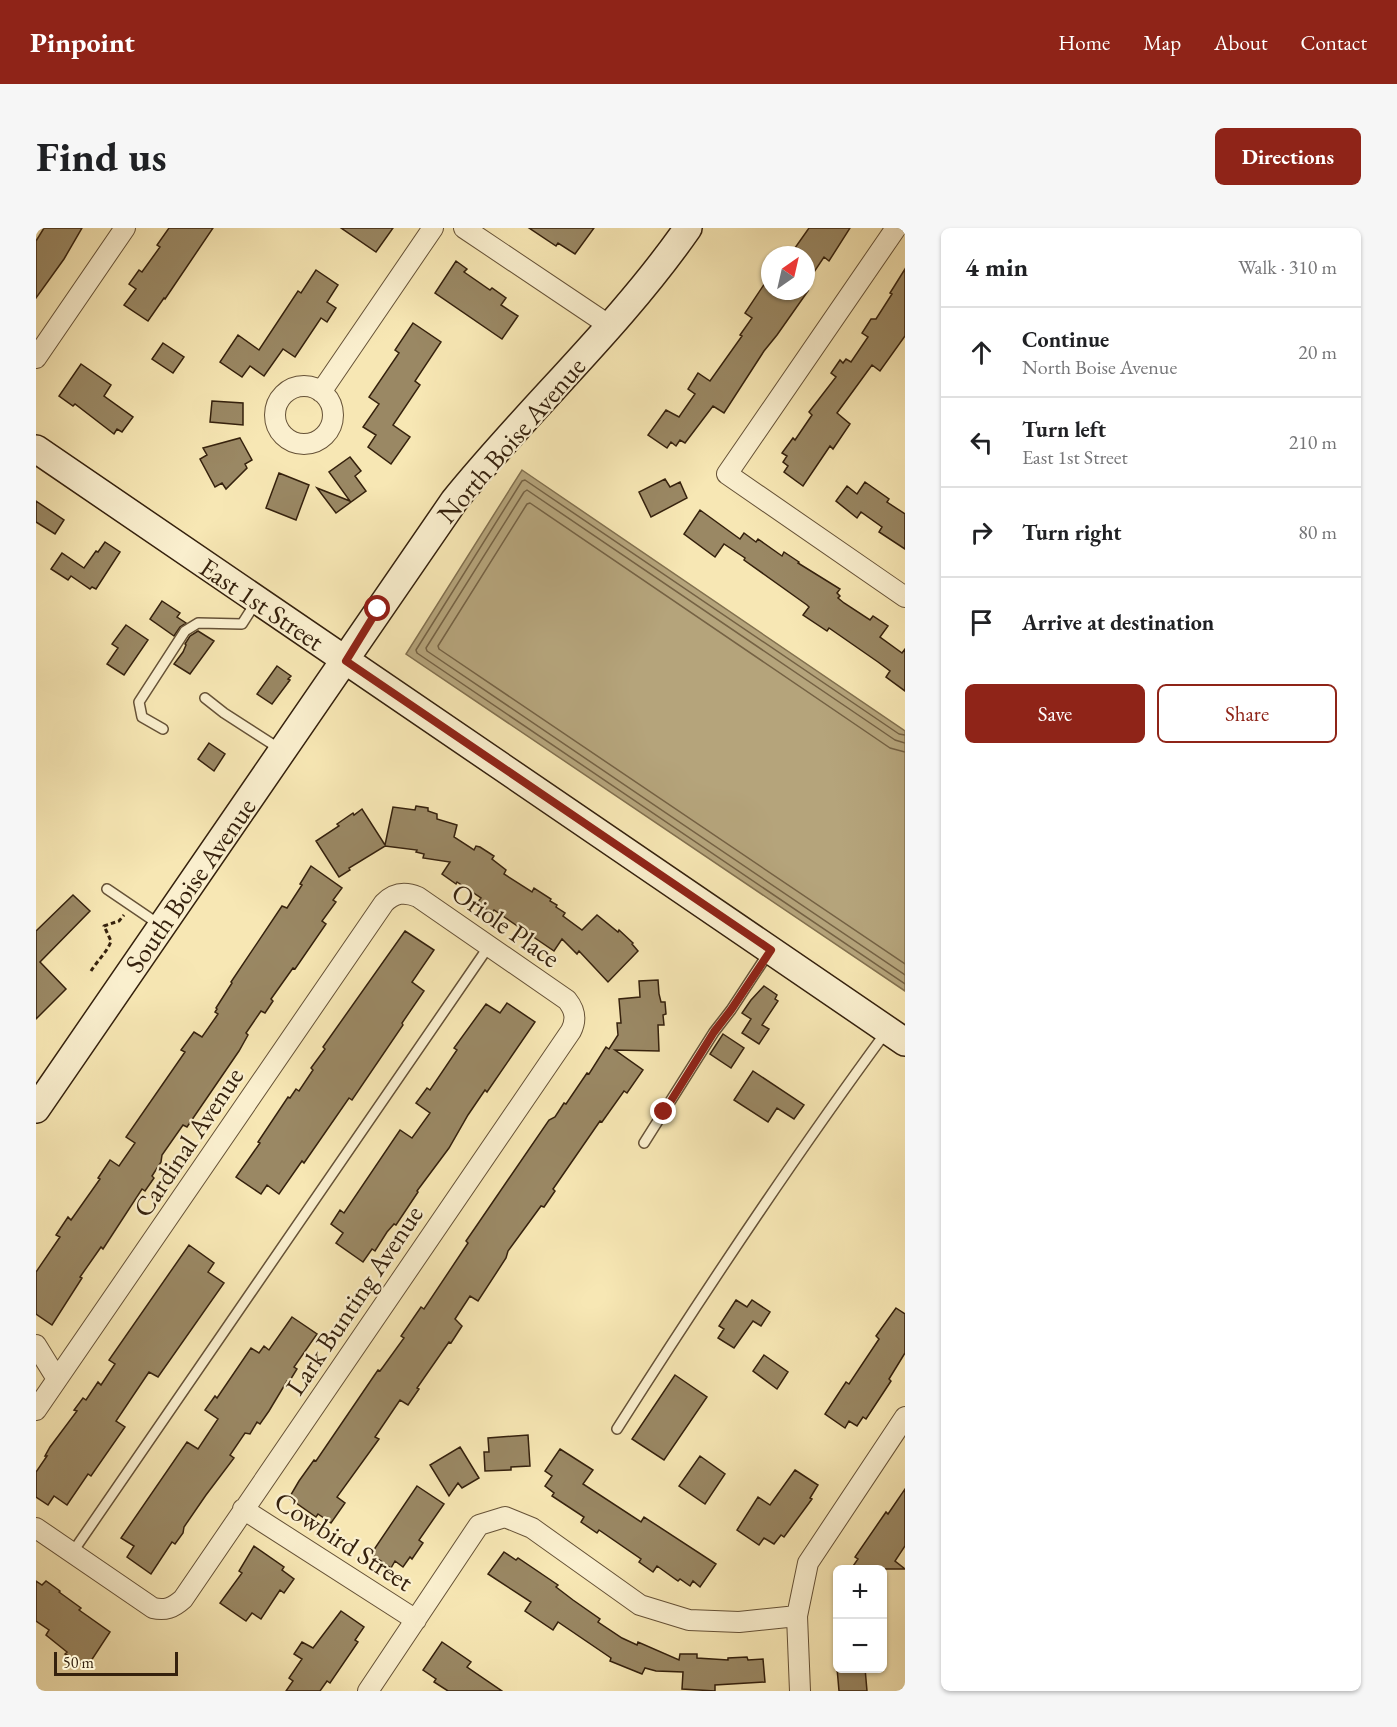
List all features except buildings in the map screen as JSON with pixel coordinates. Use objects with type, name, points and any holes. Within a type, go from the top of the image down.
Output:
[{"type":"main road","name":"North Boise Avenue","points":[[346,661],[378,609],[454,501],[490,456],[610,326],[662,265],[688,228]]},
{"type":"main road","name":"East 1st Street","points":[[36,449],[896,1036]]},
{"type":"main road","name":"South Boise Avenue","points":[[36,1109],[346,661]]},
{"type":"street","points":[[36,358],[125,228]]},
{"type":"street","points":[[321,392],[433,228]]},
{"type":"street","points":[[464,228],[610,326]]},
{"type":"street","points":[[896,228],[727,474],[905,597]]},
{"type":"street","name":"Oriole Place","points":[[384,903],[390,897],[400,893],[411,894],[489,946],[567,1000],[573,1007],[575,1016],[571,1031]]},
{"type":"street","name":"Cardinal Avenue","points":[[36,1410],[384,903]]},
{"type":"street","name":"Lark Bunting Avenue","points":[[72,1553],[153,1608],[167,1610],[183,1599],[571,1031]]},
{"type":"street","points":[[36,1345],[57,1379]]},
{"type":"street","points":[[36,1375],[57,1379]]},
{"type":"street","points":[[800,1691],[797,1617],[808,1563],[905,1417]]},
{"type":"street","name":"Cowbird Street","points":[[243,1509],[416,1620]]},
{"type":"street","points":[[374,1689],[416,1620],[479,1525],[505,1517],[532,1528],[640,1605],[689,1620],[739,1622],[797,1617]]},
{"type":"street","points":[[36,1528],[72,1553]]},
{"type":"lane","points":[[163,729],[142,717],[140,702],[185,631],[198,623],[242,624],[257,600]]},
{"type":"lane","points":[[206,698],[224,713],[283,751]]},
{"type":"lane","points":[[107,889],[161,926]]},
{"type":"lane","points":[[72,1553],[489,946]]},
{"type":"lane","points":[[644,1143],[714,1032],[771,950]]},
{"type":"lane","points":[[616,1429],[713,1279],[848,1083],[896,1036]]},
{"type":"path","points":[[91,971],[111,941],[104,926],[119,921],[125,914]]},
{"type":"water","points":[[522,470],[905,731],[905,991],[406,654]]},
{"type":"route","points":[[378,609],[346,661],[771,950],[714,1032],[664,1112]]}]
